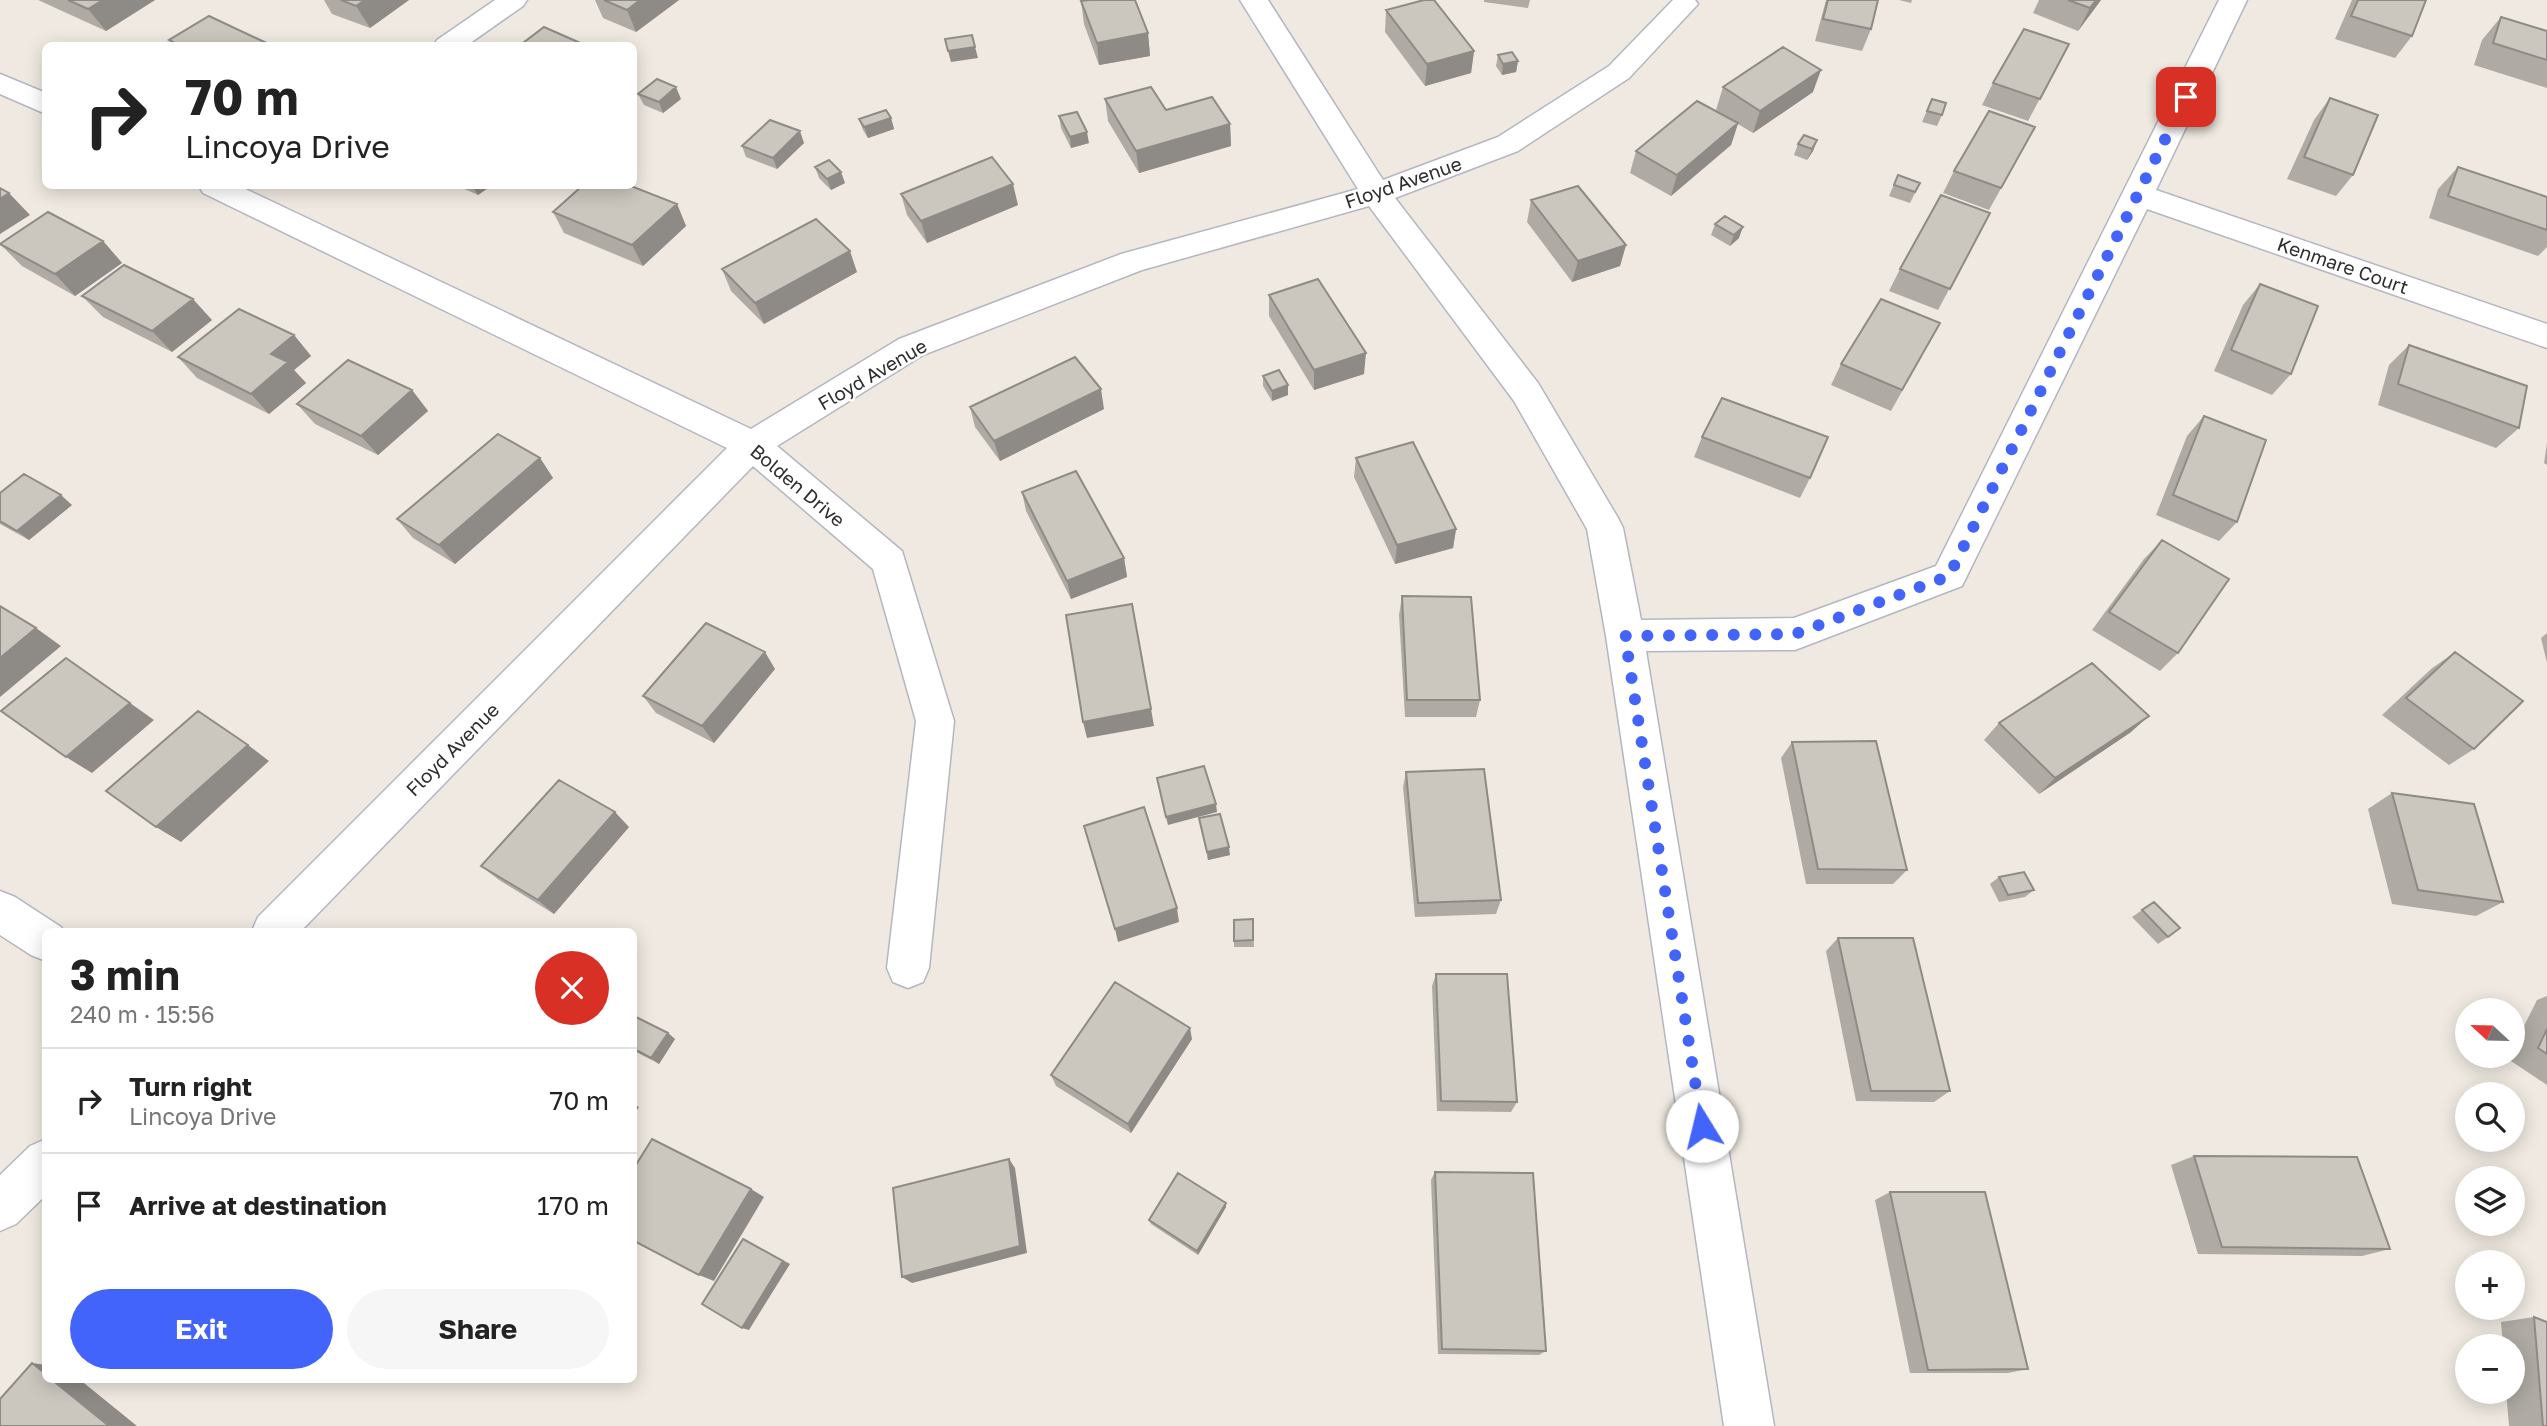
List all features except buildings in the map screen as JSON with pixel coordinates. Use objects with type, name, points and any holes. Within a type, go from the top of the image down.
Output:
[{"type":"street","points":[[453,42],[513,0]]},
{"type":"street","points":[[1254,0],[1254,5],[1376,194],[1526,393],[1605,528],[1625,636],[1749,1426]]},
{"type":"street","points":[[1625,636],[1795,634],[1949,576],[2233,0]]},
{"type":"street","name":"Floyd Avenue","points":[[276,928],[752,444],[911,347],[1132,262],[1376,194],[1508,144],[1619,72],[1685,4]]},
{"type":"street","points":[[0,83],[42,103]]},
{"type":"street","name":"Bolden Drive","points":[[231,189],[752,444],[889,561],[935,721],[908,968]]},
{"type":"street","name":"Kenmare Court","points":[[2139,195],[2547,336]]},
{"type":"street","points":[[0,911],[42,938]]},
{"type":"street","points":[[0,1208],[42,1166]]},
{"type":"route","points":[[1702,1126],[1625,636],[1795,634],[1949,576],[2186,97]]}]
